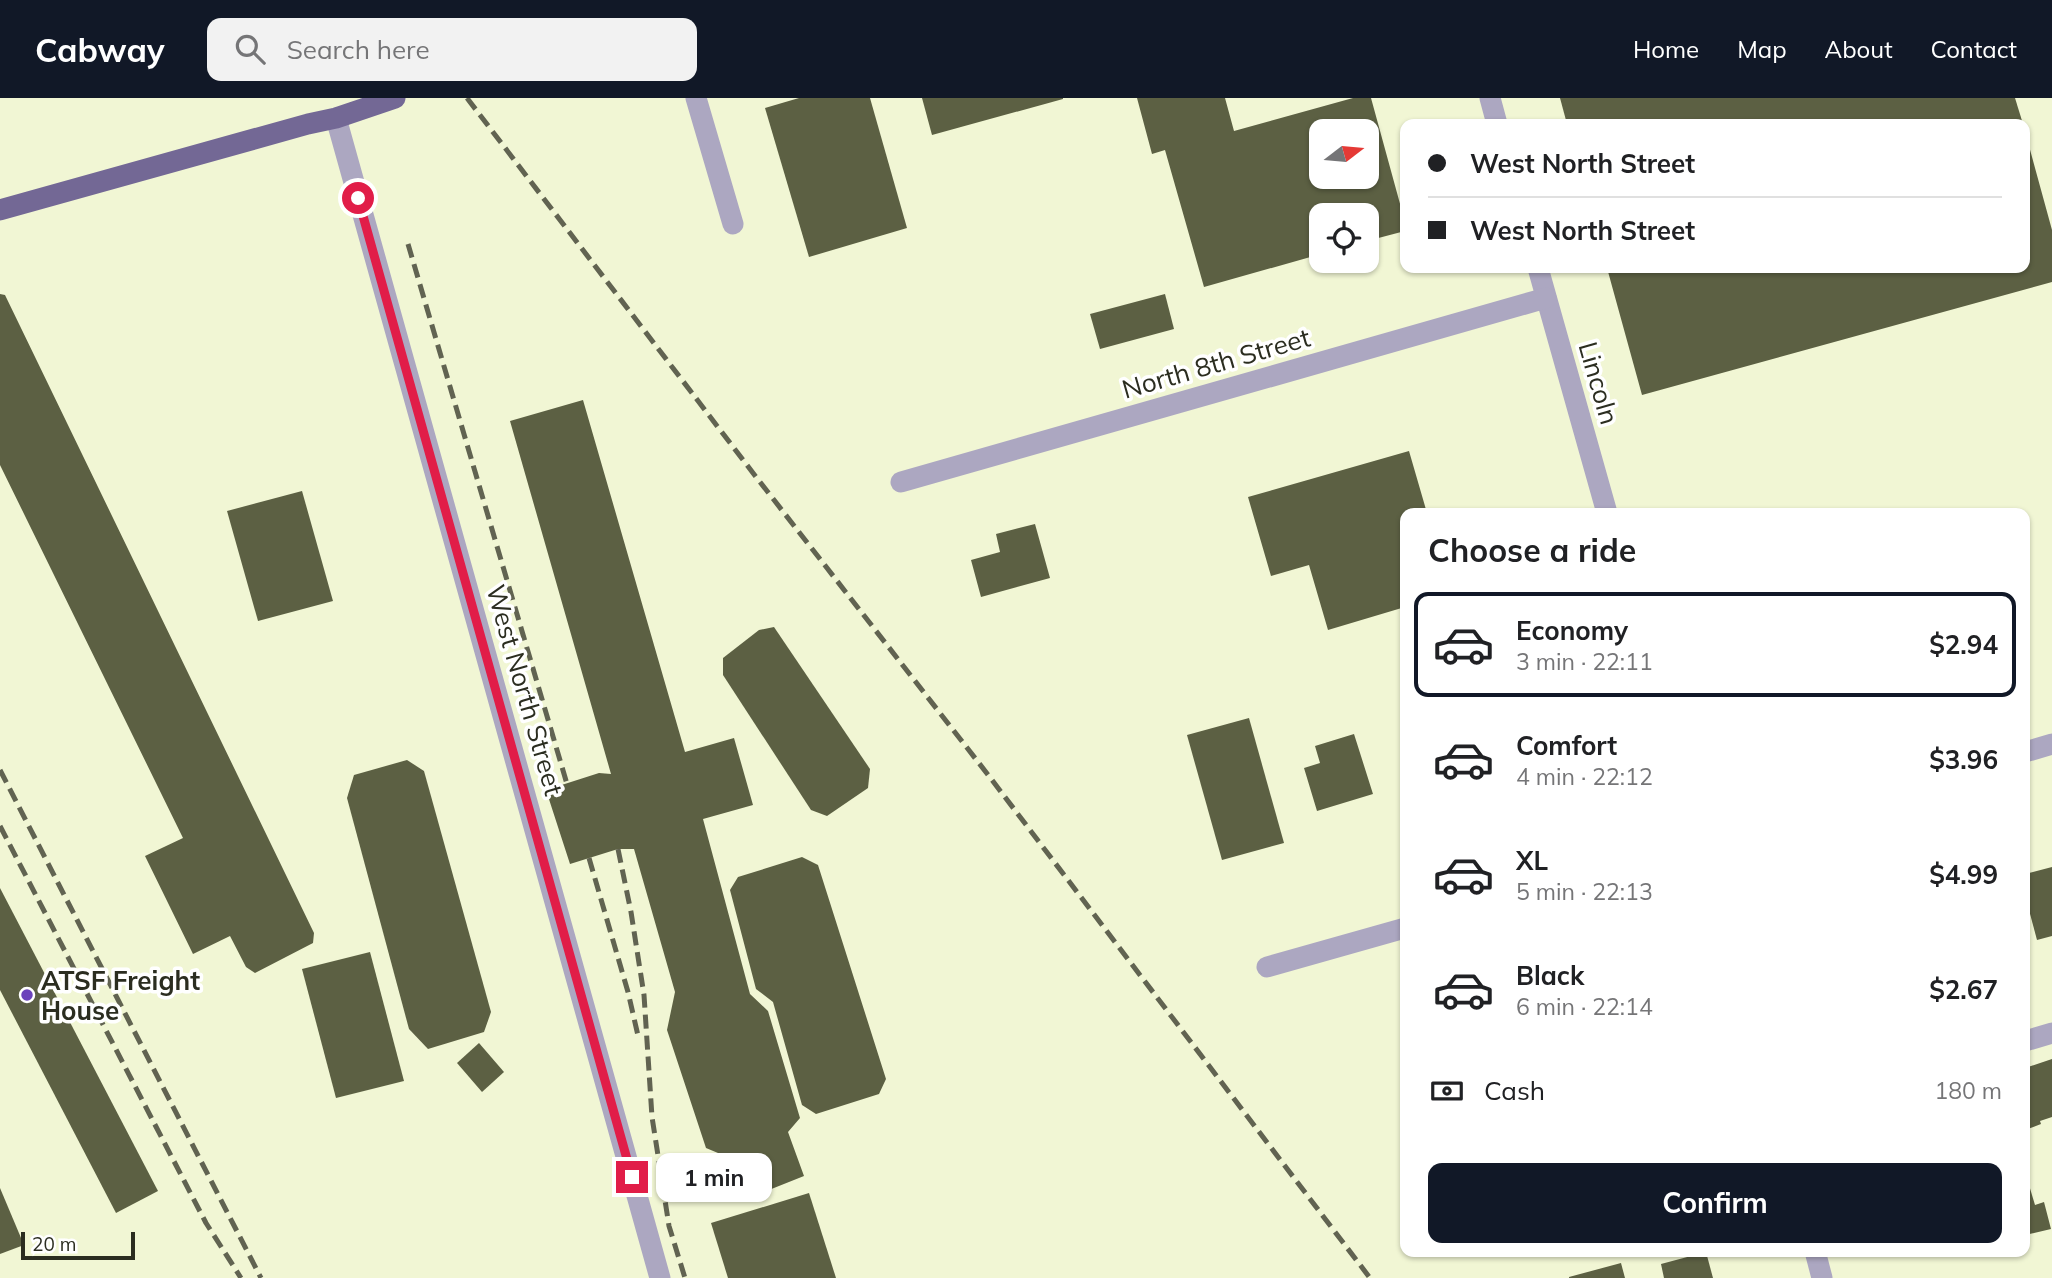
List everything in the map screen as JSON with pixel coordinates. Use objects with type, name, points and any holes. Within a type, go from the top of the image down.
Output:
[{"type":"main road","points":[[0,210],[336,118],[395,98]]},
{"type":"street","points":[[696,98],[733,224]]},
{"type":"street","points":[[1490,98],[1496,119]]},
{"type":"street","name":"West North Street","points":[[336,118],[660,1278]]},
{"type":"street","name":"Lincoln","points":[[1539,273],[1606,508]]},
{"type":"street","name":"North 8th Street","points":[[901,482],[1546,298]]},
{"type":"street","points":[[2030,751],[2052,744]]},
{"type":"street","points":[[1267,967],[1400,929]]},
{"type":"street","points":[[2030,1040],[2052,1033]]},
{"type":"street","points":[[1817,1257],[1822,1278]]},
{"type":"building","points":[[799,98],[870,98],[907,228],[809,257],[765,108]]},
{"type":"building","points":[[922,98],[1063,98],[1063,99],[932,135]]},
{"type":"building","points":[[1137,98],[1225,98],[1234,131],[1353,98],[1371,98],[1377,119],[1309,119],[1309,189],[1379,189],[1379,127],[1400,204],[1400,232],[1379,238],[1379,203],[1309,203],[1309,257],[1204,287],[1165,150],[1152,154]]},
{"type":"building","points":[[1560,98],[2015,98],[2021,119],[1566,119]]},
{"type":"building","points":[[2030,150],[2052,230],[2052,282],[1642,395],[1608,273],[2030,273]]},
{"type":"building","points":[[0,294],[5,295],[314,933],[313,943],[255,973],[246,967],[230,936],[193,954],[145,856],[183,838],[0,465]]},
{"type":"building","points":[[1165,294],[1174,329],[1100,349],[1090,314]]},
{"type":"building","points":[[583,400],[685,752],[734,738],[753,805],[703,819],[750,994],[768,1011],[800,1118],[788,1132],[804,1176],[744,1200],[730,1158],[706,1148],[667,1030],[675,992],[634,849],[618,849],[570,864],[546,790],[599,773],[611,774],[510,421]]},
{"type":"building","points":[[1409,451],[1426,508],[1400,508],[1400,608],[1328,630],[1309,565],[1271,576],[1248,497]]},
{"type":"building","points":[[302,491],[333,601],[258,621],[227,511]]},
{"type":"building","points":[[1035,524],[1050,578],[981,597],[971,560],[1000,552],[996,534]]},
{"type":"building","points":[[774,627],[870,769],[868,788],[827,816],[811,810],[723,675],[723,658],[759,630]]},
{"type":"building","points":[[1249,718],[1284,843],[1222,860],[1187,735]]},
{"type":"building","points":[[1354,734],[1373,794],[1317,811],[1304,768],[1320,763],[1315,746]]},
{"type":"building","points":[[407,760],[424,771],[491,1012],[484,1032],[428,1049],[409,1029],[347,798],[354,775]]},
{"type":"building","points":[[802,857],[818,865],[886,1079],[879,1094],[816,1114],[802,1105],[773,1002],[756,989],[730,890],[738,877]]},
{"type":"building","points":[[2052,867],[2052,936],[2037,940],[2030,914],[2030,873]]},
{"type":"building","points":[[0,888],[158,1191],[116,1213],[0,990]]},
{"type":"building","points":[[370,952],[404,1081],[336,1098],[302,969]]},
{"type":"building","points":[[479,1043],[504,1072],[482,1092],[457,1063]]},
{"type":"building","points":[[2052,1059],[2052,1117],[2030,1128],[2030,1066]]},
{"type":"building","points":[[0,1188],[24,1245],[0,1254]]},
{"type":"building","points":[[2030,1188],[2035,1205],[2044,1202],[2051,1229],[2030,1234]]},
{"type":"building","points":[[809,1193],[836,1278],[728,1278],[711,1223]]},
{"type":"building","points":[[1687,1257],[1707,1257],[1713,1278],[1664,1278],[1661,1264]]},
{"type":"building","points":[[1621,1263],[1625,1278],[1569,1278],[1569,1277]]},
{"type":"railway","points":[[467,98],[753,473],[989,776],[1370,1278]]},
{"type":"railway","points":[[408,244],[567,784]]},
{"type":"railway","points":[[0,770],[261,1278]]},
{"type":"railway","points":[[0,826],[206,1223],[241,1278]]},
{"type":"railway","points":[[618,849],[644,995],[652,1117],[669,1226],[685,1278]]},
{"type":"railway","points":[[589,858],[628,992],[639,1040]]},
{"type":"place","name":"ATSF Freight House","points":[[27,995]]},
{"type":"route","points":[[358,198],[632,1177]]}]
